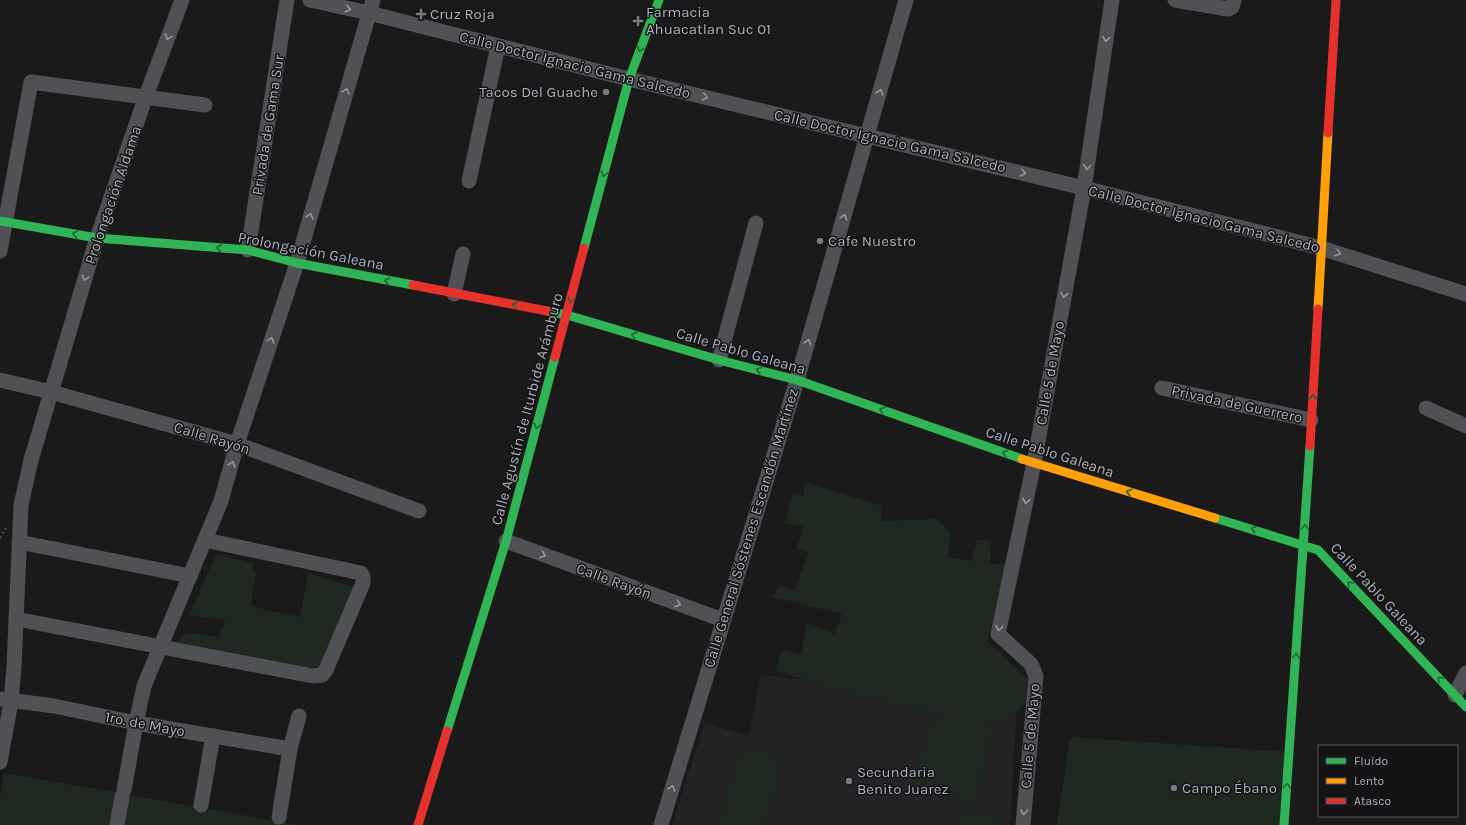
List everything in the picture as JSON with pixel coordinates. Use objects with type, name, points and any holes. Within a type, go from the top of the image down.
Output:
[{"type":"street","name":"Prolongación Aldama","points":[[0,762],[6,700],[14,667],[21,505],[31,460],[97,238],[146,96],[182,0]]},
{"type":"street","name":"Privada de Gama Sur","points":[[248,250],[287,0]]},
{"type":"street","name":"Calle Doctor Ignacio Gama Salcedo","points":[[310,0],[371,7],[498,46],[629,79],[868,135],[1084,188],[1321,248],[1466,294]]},
{"type":"street","name":"Calle Agustín de Iturbide Arámburo","points":[[418,825],[506,541],[629,79],[659,0]]},
{"type":"street","name":"Calle General Sóstenes Escandón Martínez","points":[[661,825],[797,380],[906,0]]},
{"type":"street","name":"Calle 5 de Mayo","points":[[1023,825],[1036,676],[1031,664],[998,634],[1034,463],[1084,188],[1112,0]]},
{"type":"street","points":[[1175,0],[1228,9],[1232,7],[1234,0]]},
{"type":"street","points":[[1284,825],[1304,545],[1336,0]]},
{"type":"street","points":[[117,825],[144,686],[221,501],[237,444],[297,263],[371,7]]},
{"type":"street","points":[[469,182],[498,46]]},
{"type":"street","points":[[0,251],[3,222],[31,82],[205,105]]},
{"type":"street","name":"Prolongación Galeana","points":[[3,222],[97,238],[248,250],[297,263],[567,315]]},
{"type":"street","points":[[719,360],[756,223]]},
{"type":"street","points":[[454,294],[463,254]]},
{"type":"street","name":"Calle Pablo Galeana","points":[[567,315],[719,360],[797,380],[1034,463],[1318,550],[1466,707]]},
{"type":"street","name":"Calle Rayón","points":[[0,380],[51,392],[237,444],[419,511]]},
{"type":"street","name":"Privada de Guerrero","points":[[1162,388],[1311,420]]},
{"type":"street","points":[[1426,408],[1466,426]]},
{"type":"street","points":[[16,619],[160,648],[313,676],[322,674],[326,670],[363,583],[361,573],[205,540]]},
{"type":"street","name":"Calle Rayón","points":[[506,541],[723,620]]},
{"type":"street","points":[[19,542],[190,576]]},
{"type":"street","points":[[1455,695],[1466,673]]},
{"type":"street","name":"1ro. de Mayo","points":[[6,700],[54,706],[136,723],[290,749]]},
{"type":"street","points":[[279,817],[290,749],[299,716]]},
{"type":"street","points":[[201,805],[213,736]]},
{"type":"shaded area","points":[[805,482],[882,506],[881,521],[936,519],[951,533],[947,557],[972,561],[977,539],[991,541],[990,563],[1007,565],[987,641],[1028,679],[1026,704],[997,727],[977,723],[993,728],[975,803],[911,787],[932,716],[954,717],[846,693],[776,671],[782,649],[801,655],[807,622],[835,634],[842,614],[773,597],[780,585],[795,591],[808,553],[797,549],[803,527],[784,523],[793,493],[803,496]]},
{"type":"shaded area","points":[[216,554],[254,563],[252,571],[256,572],[251,606],[300,617],[308,573],[357,588],[329,659],[316,669],[178,642],[184,632],[219,637],[225,620],[189,615]]},
{"type":"shaded area","name":"Secundaria Benito Juarez","points":[[761,675],[1017,705],[1010,825],[672,825],[705,723],[749,736]]},
{"type":"shaded area","name":"Campo Ébano","points":[[1070,737],[1289,752],[1284,825],[1057,825]]},
{"type":"shaded area","points":[[742,745],[784,758],[764,825],[718,825]]},
{"type":"shaded area","points":[[4,773],[119,793],[113,825],[0,825],[0,797]]},
{"type":"shaded area","points":[[124,794],[299,825],[118,825]]},
{"type":"shaded area","points":[[963,808],[1001,819],[999,825],[958,825]]},
{"type":"traffic: fast","points":[[584,248],[629,79],[659,0]]},
{"type":"traffic: fast","points":[[0,221],[97,238],[248,250],[297,263],[413,285]]},
{"type":"traffic: fast","points":[[547,311],[567,315],[719,360],[797,380],[1022,459]]},
{"type":"traffic: fast","points":[[447,731],[506,541],[555,357]]},
{"type":"traffic: fast","points":[[1284,825],[1310,446]]},
{"type":"traffic: fast","points":[[1215,518],[1318,550],[1466,707]]},
{"type":"traffic: slow","points":[[1318,309],[1328,133]]},
{"type":"traffic: slow","points":[[1022,459],[1215,518]]},
{"type":"traffic: jam","points":[[1328,133],[1336,0]]},
{"type":"traffic: jam","points":[[555,357],[584,248]]},
{"type":"traffic: jam","points":[[413,285],[547,311]]},
{"type":"traffic: jam","points":[[1310,446],[1318,309]]},
{"type":"traffic: jam","points":[[418,825],[447,731]]},
{"type":"place","name":"Cruz Roja","points":[[421,14]]},
{"type":"place","name":"Farmacia Ahuacatlan Suc 01","points":[[638,21]]},
{"type":"place","name":"Tacos Del Guache","points":[[606,92]]},
{"type":"place","name":"Cafe Nuestro","points":[[820,241]]},
{"type":"place","name":"Secundaria Benito Juarez","points":[[849,781]]},
{"type":"place","name":"Campo Ébano","points":[[1174,788]]}]
